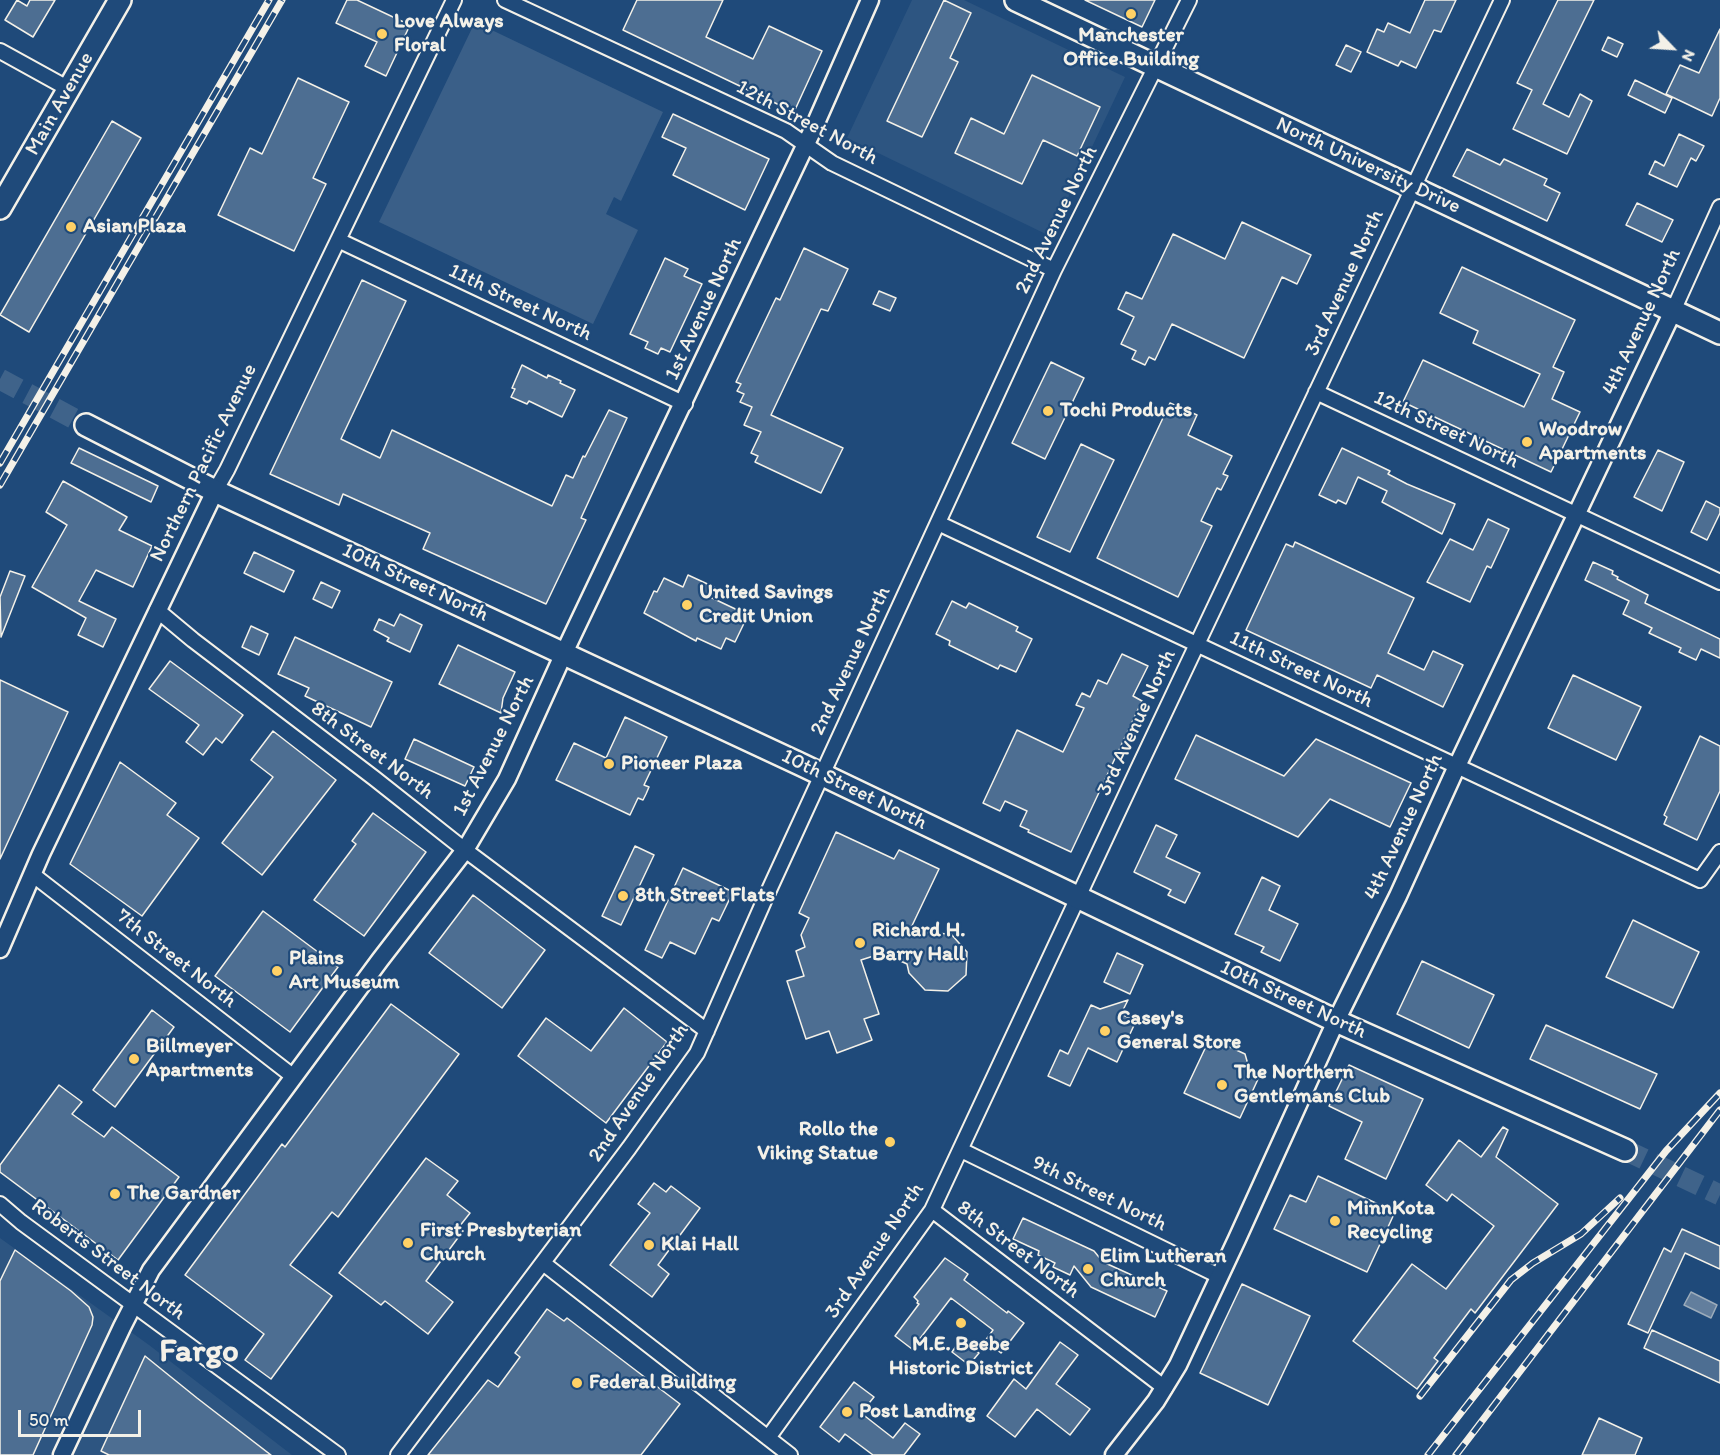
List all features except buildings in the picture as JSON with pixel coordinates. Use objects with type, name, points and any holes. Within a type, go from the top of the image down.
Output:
[{"type":"main road","name":"Main Avenue","points":[[0,208],[120,0]]},
{"type":"main road","name":"North University Drive","points":[[1016,0],[1720,333]]},
{"type":"main road","name":"10th Street North","points":[[86,425],[215,491],[822,774],[1336,1021],[1626,1150]]},
{"type":"street","name":"Northern Pacific Avenue","points":[[0,949],[32,874],[157,610],[454,0]]},
{"type":"street","name":"12th Street North","points":[[506,0],[786,131],[832,163],[1054,270]]},
{"type":"street","name":"1st Avenue North","points":[[62,1455],[152,1270],[465,850],[507,778],[564,653],[685,404],[806,145],[870,0]]},
{"type":"street","name":"2nd Avenue North","points":[[398,1455],[697,1053],[759,911],[1054,270],[1189,0]]},
{"type":"street","name":"3rd Avenue North","points":[[768,1438],[932,1210],[1502,0]]},
{"type":"street","points":[[0,51],[69,89]]},
{"type":"street","name":"4th Avenue North","points":[[1114,1455],[1165,1388],[1178,1365],[1238,1239],[1336,1021],[1398,896],[1720,207]]},
{"type":"street","name":"11th Street North","points":[[338,240],[685,404]]},
{"type":"street","name":"12th Street North","points":[[1316,392],[1720,582]]},
{"type":"street","name":"11th Street North","points":[[938,523],[1700,880],[1720,852]]},
{"type":"street","name":"8th Street North","points":[[157,610],[210,654],[465,850],[707,1031]]},
{"type":"street","name":"7th Street North","points":[[32,874],[294,1077]]},
{"type":"street","name":"9th Street North","points":[[961,1150],[1219,1276]]},
{"type":"street","name":"Roberts Street North","points":[[0,1204],[21,1222],[338,1455]]},
{"type":"street","name":"8th Street North","points":[[932,1210],[1165,1388]]},
{"type":"street","points":[[543,1263],[790,1455]]},
{"type":"shaded area","points":[[912,0],[964,0],[1125,77],[1050,236],[847,138]]},
{"type":"shaded area","points":[[475,22],[663,112],[621,201],[614,197],[606,214],[638,230],[593,324],[379,222]]},
{"type":"shaded area","points":[[0,1238],[149,1345],[292,1455],[0,1455]]},
{"type":"shaded area","points":[[1691,1292],[1717,1305],[1711,1318],[1684,1305]]},
{"type":"tunnel","points":[[0,379],[86,425]]},
{"type":"tunnel","points":[[1625,1150],[1720,1195]]},
{"type":"railway","points":[[0,463],[269,0]]},
{"type":"railway","points":[[0,485],[282,0]]},
{"type":"railway","points":[[1428,1455],[1666,1151],[1720,1093]]},
{"type":"railway","points":[[1456,1455],[1720,1110]]},
{"type":"railway","points":[[1420,1396],[1511,1280],[1533,1263],[1581,1234],[1620,1198]]},
{"type":"place","name":"Manchester Office Building","points":[[1131,14]]},
{"type":"place","name":"Love Always Floral","points":[[382,34]]},
{"type":"place","name":"Asian Plaza","points":[[71,227]]},
{"type":"place","name":"Tochi Products","points":[[1048,411]]},
{"type":"place","name":"Woodrow Apartments","points":[[1527,442]]},
{"type":"place","name":"United Savings Credit Union","points":[[687,605]]},
{"type":"place","name":"Pioneer Plaza","points":[[609,764]]},
{"type":"place","name":"8th Street Flats","points":[[623,896]]},
{"type":"place","name":"Richard H. Barry Hall","points":[[860,943]]},
{"type":"place","name":"Plains Art Museum","points":[[277,971]]},
{"type":"place","name":"Casey's General Store","points":[[1105,1031]]},
{"type":"place","name":"Billmeyer Apartments","points":[[134,1059]]},
{"type":"place","name":"The Northern Gentlemans Club","points":[[1222,1085]]},
{"type":"place","name":"Rollo the Viking Statue","points":[[890,1142]]},
{"type":"place","name":"The Gardner","points":[[115,1194]]},
{"type":"place","name":"MinnKota Recycling","points":[[1335,1221]]},
{"type":"place","name":"First Presbyterian Church","points":[[408,1243]]},
{"type":"place","name":"Klai Hall","points":[[649,1245]]},
{"type":"place","name":"Elim Lutheran Church","points":[[1088,1269]]},
{"type":"place","name":"M.E. Beebe Historic District","points":[[961,1323]]},
{"type":"place","name":"Federal Building","points":[[577,1383]]},
{"type":"place","name":"Post Landing","points":[[847,1412]]},
{"type":"district","name":"Fargo","points":[[199,1353]]}]
